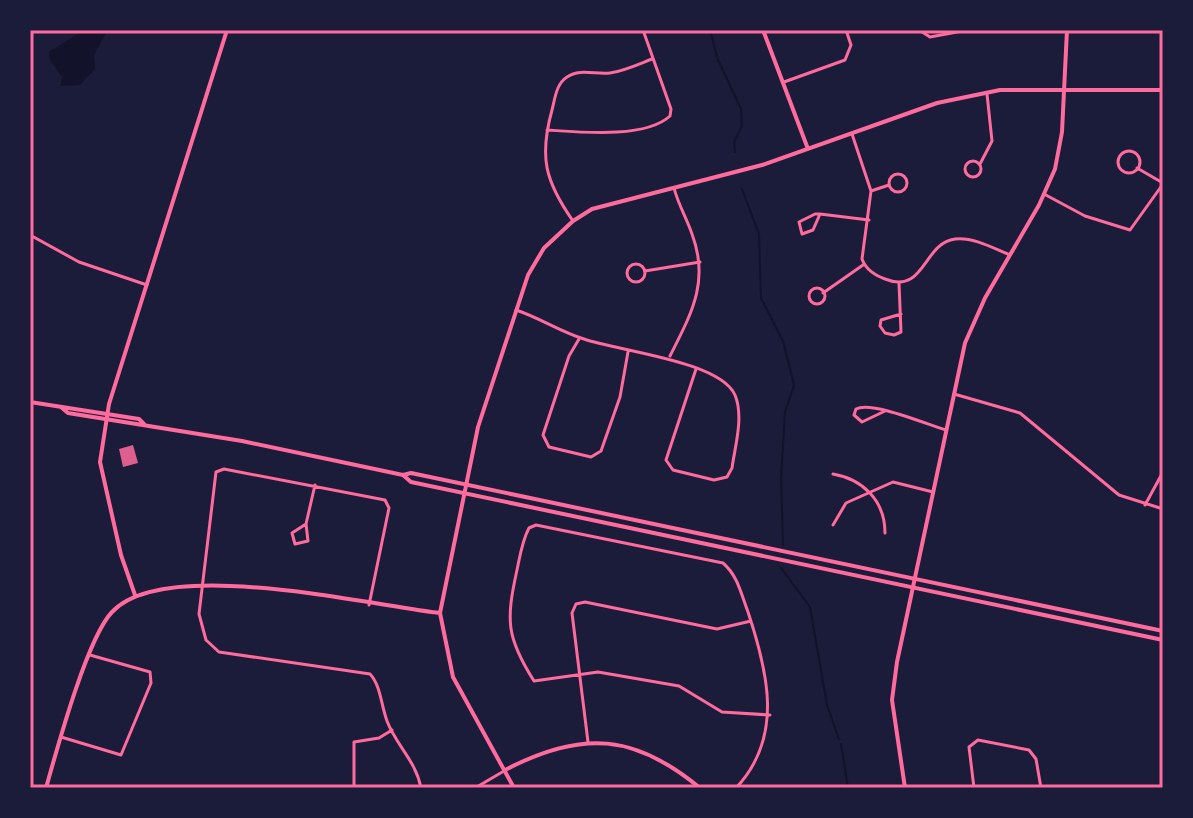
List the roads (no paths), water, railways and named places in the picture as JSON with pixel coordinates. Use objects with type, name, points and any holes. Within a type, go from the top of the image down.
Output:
[{"type":"street","points":[[135,595],[121,555],[100,462],[105,420],[227,30]]},
{"type":"street","points":[[547,130],[594,134],[663,123],[670,116],[671,109],[643,30]]},
{"type":"street","points":[[763,30],[808,149]]},
{"type":"street","points":[[784,82],[845,60],[851,45],[846,30]]},
{"type":"street","points":[[919,30],[930,37],[968,30]]},
{"type":"street","points":[[905,788],[892,700],[946,430],[969,333],[1044,194],[1059,150],[1067,30]]},
{"type":"street","points":[[573,221],[554,191],[544,164],[547,130],[558,88],[567,77],[585,72],[610,73],[652,59]]},
{"type":"street","points":[[514,788],[507,769],[453,677],[445,651],[440,613],[462,492],[493,374],[528,275],[544,248],[573,221],[592,209],[808,149],[937,103],[987,94],[1065,87],[1163,90]]},
{"type":"street","points":[[980,164],[971,161],[965,171],[976,176],[992,141],[987,94]]},
{"type":"street","points":[[852,133],[871,191],[869,220],[863,241],[864,265],[875,275],[899,283],[915,277],[936,249],[953,239],[982,243],[1010,255]]},
{"type":"street","points":[[1134,152],[1139,161],[1137,168],[1129,172],[1122,170],[1118,164],[1121,154],[1134,152]]},
{"type":"street","points":[[1044,194],[1085,216],[1130,230],[1163,183],[1137,168]]},
{"type":"street","points":[[871,191],[889,185],[896,174],[907,182],[900,192],[894,192],[889,185]]},
{"type":"street","points":[[670,356],[698,302],[700,262],[674,188]]},
{"type":"street","points":[[820,214],[813,230],[802,234],[799,222],[820,214],[869,220]]},
{"type":"street","points":[[30,235],[79,262],[147,285]]},
{"type":"street","points":[[645,271],[700,262]]},
{"type":"street","points":[[639,264],[645,271],[643,279],[638,282],[632,282],[627,275],[632,265],[639,264]]},
{"type":"street","points":[[823,293],[864,265]]},
{"type":"street","points":[[899,283],[901,314],[901,332],[894,335],[885,333],[880,326],[881,320],[901,314]]},
{"type":"street","points":[[516,310],[537,316],[579,338],[628,352],[670,356],[696,369],[734,393],[738,428],[732,468],[727,477],[714,480],[673,470],[666,460],[696,369]]},
{"type":"street","points":[[579,338],[569,356],[543,435],[549,447],[591,457],[601,451],[620,397],[628,352]]},
{"type":"street","points":[[954,394],[1020,413],[1119,495],[1163,509]]},
{"type":"street","points":[[30,402],[139,419],[144,424]]},
{"type":"street","points":[[885,411],[862,422],[854,415],[856,409],[865,405],[885,411],[946,430]]},
{"type":"street","points":[[61,407],[68,413],[105,420],[138,426],[144,424],[403,475],[411,473],[1163,631]]},
{"type":"street","points":[[369,605],[388,504],[381,497],[224,469],[216,472],[199,614],[210,646],[219,652],[370,674],[392,730],[413,762],[421,788]]},
{"type":"street","points":[[1145,505],[1163,472]]},
{"type":"street","points":[[833,474],[855,478],[870,491],[885,522],[885,533]]},
{"type":"street","points":[[403,475],[411,482],[1163,640]]},
{"type":"street","points":[[833,525],[846,503],[893,482],[933,492]]},
{"type":"street","points":[[306,524],[293,531],[295,544],[308,541],[306,524],[315,485]]},
{"type":"street","points":[[736,788],[750,773],[763,746],[770,715],[765,672],[734,573],[723,563],[536,525],[529,528],[520,552],[510,604],[512,641],[534,681],[598,672],[679,686],[722,712],[770,715]]},
{"type":"street","points":[[46,788],[61,737],[105,620],[135,595],[201,587],[259,587],[440,613]]},
{"type":"street","points":[[588,742],[582,674],[572,613],[576,604],[585,602],[717,629],[751,621]]},
{"type":"street","points":[[61,737],[121,755],[152,679],[150,672],[90,655]]},
{"type":"street","points":[[354,788],[354,742],[379,738],[392,730]]},
{"type":"street","points":[[974,788],[969,747],[978,740],[1029,750],[1036,759],[1041,788]]},
{"type":"street","points":[[475,788],[549,750],[588,742],[647,753],[671,765],[700,788]]},
{"type":"waterway","points":[[710,30],[718,60],[741,109],[742,126],[734,142],[735,152]]},
{"type":"waterway","points":[[742,189],[759,234],[761,298],[783,341],[794,385],[785,412],[781,479],[783,545]]},
{"type":"waterway","points":[[781,568],[810,607],[827,705],[839,739]]},
{"type":"waterway","points":[[841,744],[848,788]]}]
